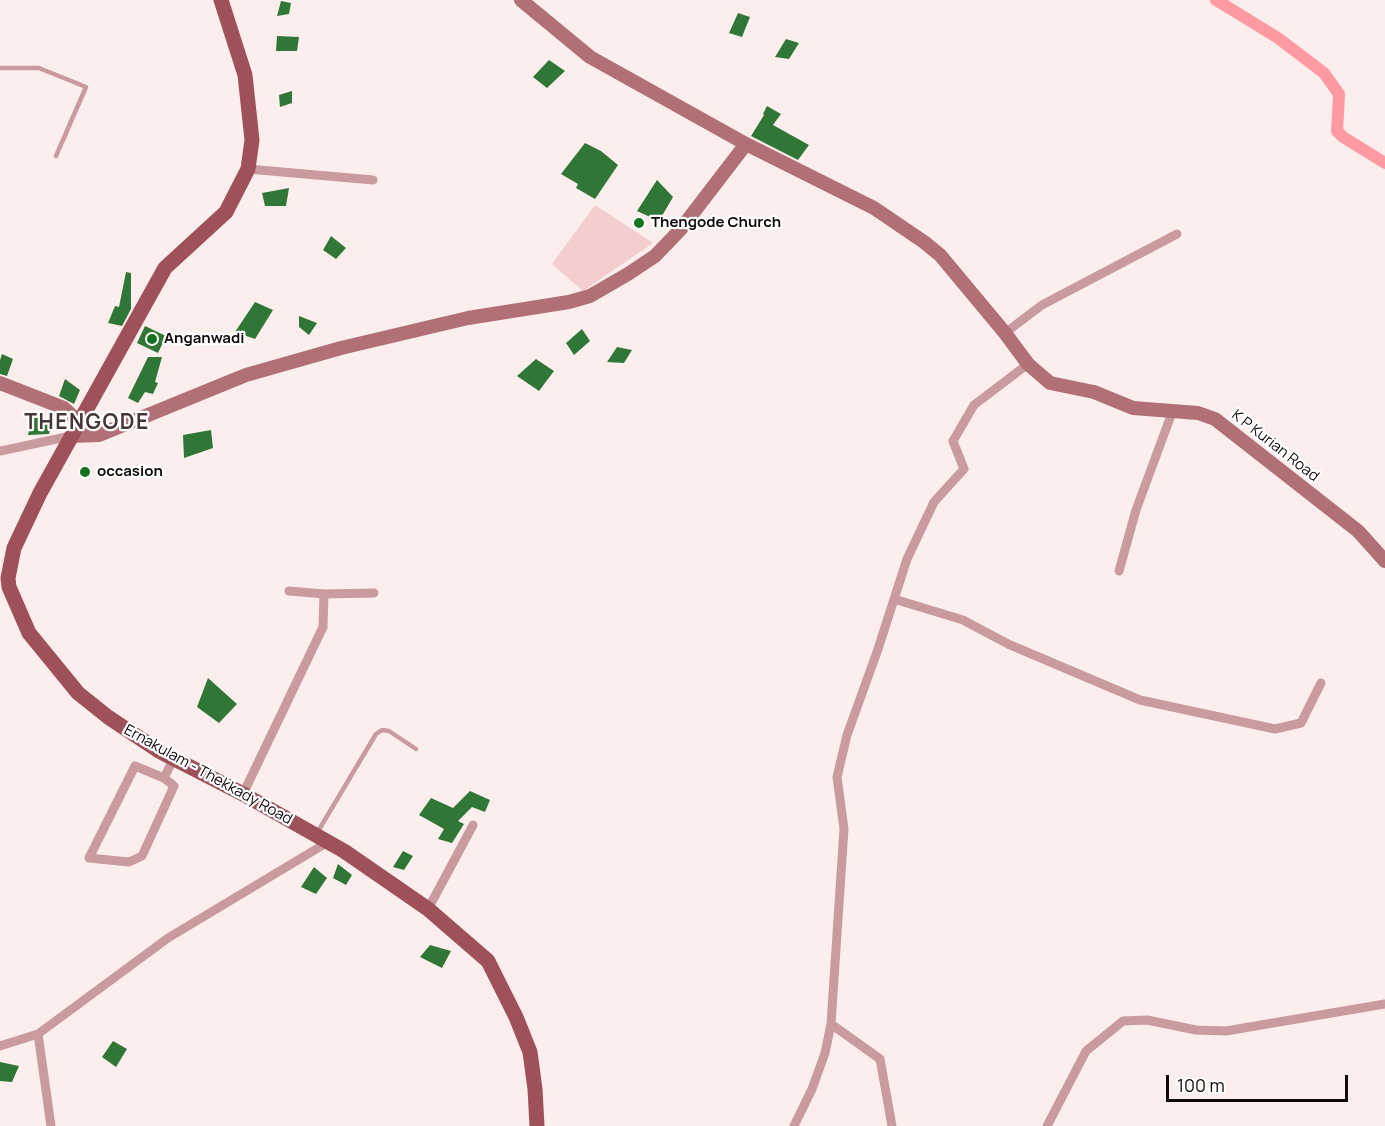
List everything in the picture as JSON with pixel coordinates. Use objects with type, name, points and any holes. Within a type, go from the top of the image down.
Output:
[{"type":"main road","name":"Ernakulam - Thekkady Road","points":[[221,0],[245,75],[252,140],[248,169],[226,212],[165,268],[40,493],[14,548],[7,582],[29,633],[78,693],[108,717],[174,758],[322,838],[428,909],[488,961],[516,1017],[530,1052],[536,1089],[537,1126]]},
{"type":"street","name":"K P Kurian Road","points":[[521,0],[590,57],[746,144],[874,208],[924,242],[940,255],[1028,364],[1050,384],[1094,392],[1134,408],[1197,413],[1215,419],[1358,531],[1385,561]]},
{"type":"street","points":[[0,451],[71,436],[99,435],[246,375],[341,348],[468,318],[569,302],[590,296],[655,256],[680,230],[746,144]]},
{"type":"street","points":[[248,169],[373,180]]},
{"type":"street","points":[[1005,333],[1042,305],[1176,234]]},
{"type":"street","points":[[794,1126],[812,1089],[825,1053],[831,1024],[844,828],[837,777],[847,735],[907,559],[934,502],[964,469],[953,441],[974,405],[1028,364]]},
{"type":"street","points":[[0,383],[64,408],[79,422]]},
{"type":"street","points":[[1119,571],[1136,510],[1173,410]]},
{"type":"street","points":[[0,563],[7,582]]},
{"type":"street","points":[[289,591],[324,594],[374,593]]},
{"type":"street","points":[[243,794],[322,627],[324,594]]},
{"type":"street","points":[[894,599],[963,620],[1008,644],[1140,700],[1275,729],[1301,723],[1321,683]]},
{"type":"street","points":[[164,778],[174,758]]},
{"type":"street","points":[[135,766],[164,778],[174,786],[142,856],[129,862],[89,858],[135,766]]},
{"type":"street","points":[[428,909],[473,825]]},
{"type":"street","points":[[0,1046],[38,1034],[168,938],[322,838]]},
{"type":"street","points":[[1047,1126],[1086,1051],[1123,1021],[1147,1020],[1196,1030],[1226,1031],[1385,1004]]},
{"type":"street","points":[[831,1024],[880,1059],[891,1126]]},
{"type":"street","points":[[38,1034],[51,1126]]},
{"type":"lane","points":[[0,68],[39,68],[86,87],[56,156]]},
{"type":"lane","points":[[322,838],[376,734],[382,730],[389,731],[416,749]]},
{"type":"shaded area","points":[[595,205],[653,243],[583,291],[552,264]]},
{"type":"building","points":[[281,1],[291,3],[289,14],[277,16]]},
{"type":"building","points":[[738,13],[750,17],[742,37],[729,33]]},
{"type":"building","points":[[277,36],[299,37],[297,51],[276,51]]},
{"type":"building","points":[[786,39],[799,43],[789,59],[775,57]]},
{"type":"building","points":[[549,60],[565,71],[547,88],[533,77]]},
{"type":"building","points":[[292,91],[292,103],[280,107],[279,95]]},
{"type":"building","points":[[767,106],[781,114],[773,125],[809,145],[798,160],[751,136]]},
{"type":"building","points":[[585,143],[601,151],[618,165],[595,199],[576,188],[578,184],[561,174]]},
{"type":"building","points":[[657,180],[673,197],[659,221],[637,211]]},
{"type":"building","points":[[289,188],[286,206],[265,206],[262,193]]},
{"type":"building","points":[[331,236],[346,248],[336,259],[323,250]]},
{"type":"building","points":[[126,272],[131,273],[131,309],[122,326],[108,323],[115,306],[119,307]]},
{"type":"building","points":[[255,302],[273,310],[255,339],[235,332]]},
{"type":"building","points":[[299,316],[317,323],[309,335],[299,327]]},
{"type":"building","name":"Anganwadi","points":[[145,326],[166,336],[158,353],[137,343]]},
{"type":"building","points":[[582,329],[590,341],[574,355],[566,343]]},
{"type":"building","points":[[617,347],[632,350],[624,363],[607,362]]},
{"type":"building","points":[[2,354],[13,359],[7,376],[0,374]]},
{"type":"building","points":[[148,357],[162,357],[155,382],[158,383],[153,394],[145,392],[138,403],[128,398]]},
{"type":"building","points":[[536,359],[554,371],[539,391],[517,376]]},
{"type":"building","points":[[65,379],[80,390],[74,404],[59,396]]},
{"type":"building","points":[[32,417],[53,419],[49,434],[28,435]]},
{"type":"building","points":[[211,430],[213,448],[184,458],[183,435]]},
{"type":"building","points":[[208,678],[237,704],[219,723],[197,707]]},
{"type":"building","points":[[470,791],[490,800],[485,812],[472,807],[458,821],[464,824],[452,843],[438,839],[444,829],[419,815],[431,798],[453,808]]},
{"type":"building","points":[[403,851],[413,856],[404,870],[393,867]]},
{"type":"building","points":[[338,864],[352,875],[346,885],[333,878]]},
{"type":"building","points":[[314,867],[327,878],[316,894],[301,887]]},
{"type":"building","points":[[430,945],[451,951],[442,968],[420,957]]},
{"type":"building","points":[[113,1041],[127,1049],[116,1067],[102,1057]]},
{"type":"building","points":[[0,1062],[19,1066],[12,1082],[0,1081]]},
{"type":"waterway","points":[[1216,0],[1278,38],[1324,73],[1339,94],[1337,131],[1385,163]]},
{"type":"place","name":"Thengode Church","points":[[639,223]]},
{"type":"place","name":"Anganwadi","points":[[152,339]]},
{"type":"place","name":"occasion","points":[[85,472]]},
{"type":"district","name":"THENGODE","points":[[87,423]]}]
